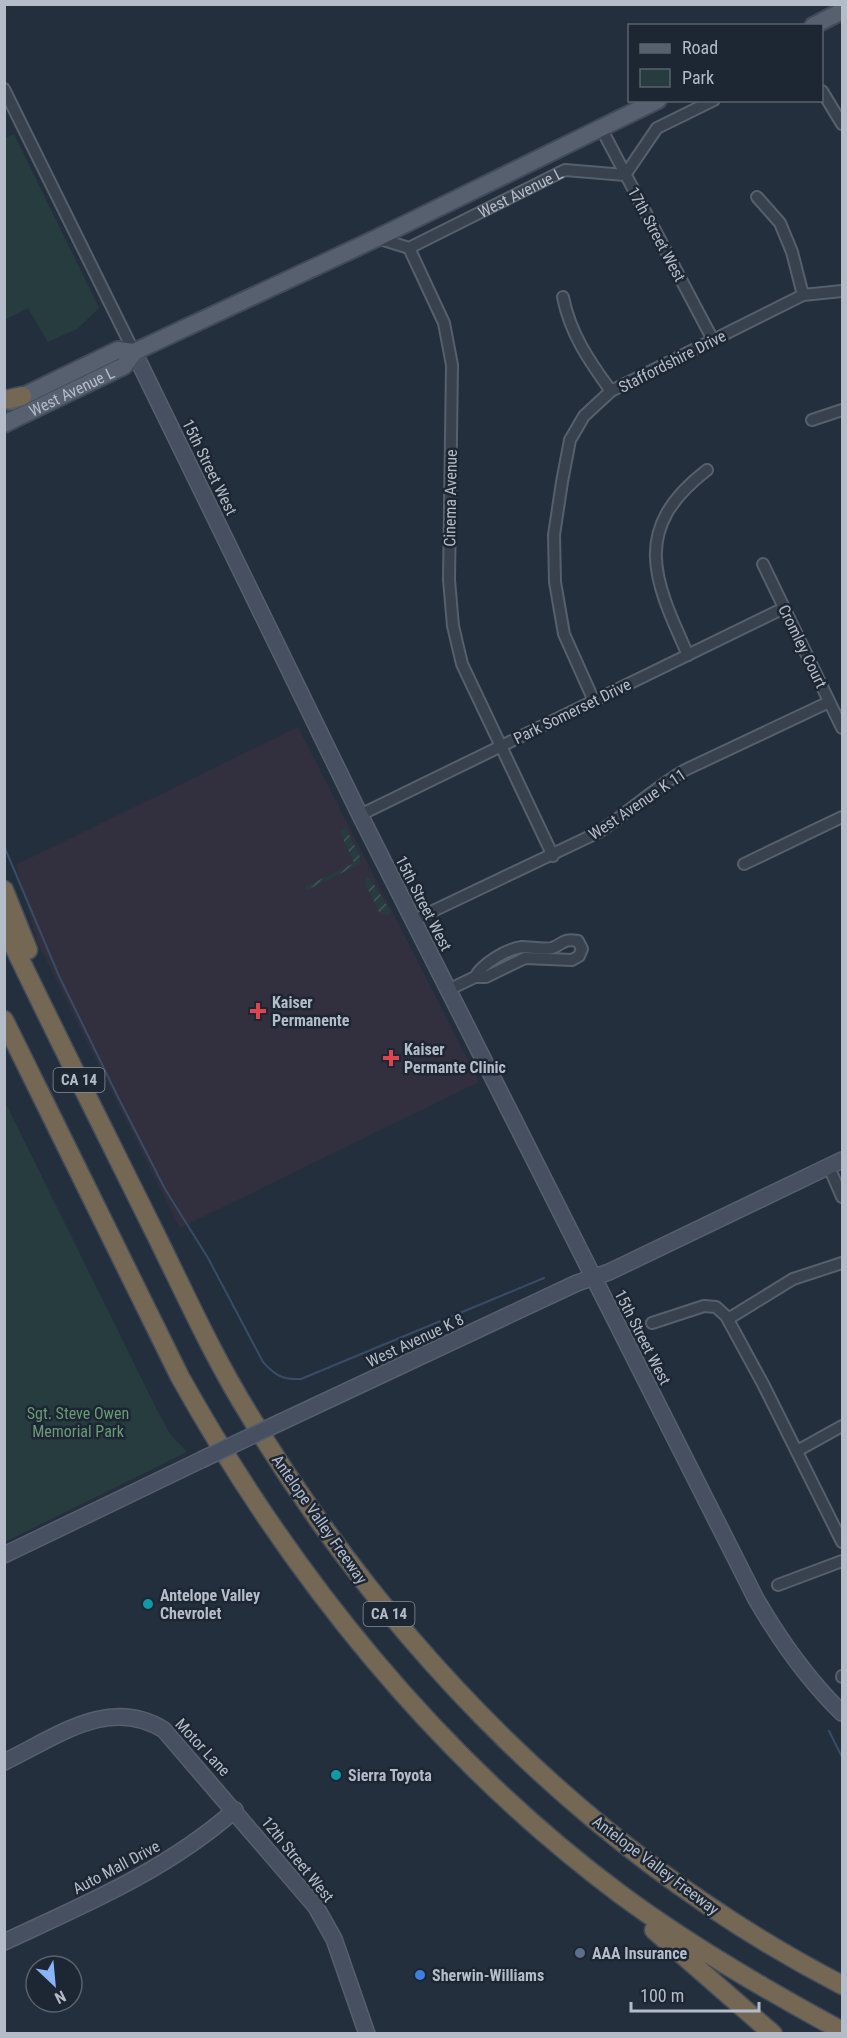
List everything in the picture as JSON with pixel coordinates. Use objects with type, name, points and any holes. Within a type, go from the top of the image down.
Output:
[{"type":"highway","points":[[4,890],[43,988],[52,1026]]},
{"type":"highway","name":"Antelope Valley Freeway","points":[[4,926],[209,1343],[248,1413],[330,1538],[382,1607],[494,1728],[605,1828],[727,1918],[784,1955],[843,1985]]},
{"type":"highway","name":"CA 14","points":[[4,1020],[180,1377],[242,1483],[291,1555],[400,1690],[459,1753],[518,1808],[619,1893],[671,1930],[774,1995],[843,2031]]},
{"type":"highway","points":[[619,1893],[633,1912],[773,2034]]},
{"type":"main road","points":[[817,24],[843,11]]},
{"type":"main road","name":"West Avenue L","points":[[4,424],[124,366],[134,352],[377,238],[654,102]]},
{"type":"main road","name":"West Avenue L","points":[[4,405],[13,398],[118,350],[134,352]]},
{"type":"street","name":"15th Street West","points":[[4,89],[412,921],[756,1599],[780,1640],[804,1674],[843,1713]]},
{"type":"street","points":[[823,93],[843,124]]},
{"type":"street","points":[[625,175],[657,128],[710,102]]},
{"type":"street","name":"17th Street West","points":[[601,128],[713,340]]},
{"type":"street","name":"West Avenue L","points":[[409,248],[565,170],[625,175]]},
{"type":"street","points":[[757,197],[780,223],[792,252],[803,295]]},
{"type":"street","points":[[377,238],[409,248]]},
{"type":"street","name":"Cinema Avenue","points":[[409,248],[444,322],[452,365],[449,580],[453,626],[462,664],[553,856]]},
{"type":"street","name":"Staffordshire Drive","points":[[594,701],[564,633],[555,582],[554,535],[570,440],[584,416],[611,391],[803,295],[843,291]]},
{"type":"street","points":[[563,297],[567,318],[584,353],[611,391]]},
{"type":"street","points":[[812,420],[843,410]]},
{"type":"street","points":[[688,655],[662,597],[656,553],[670,506],[684,488],[707,470]]},
{"type":"street","name":"Cromley Court","points":[[763,564],[843,728]]},
{"type":"street","name":"Park Somerset Drive","points":[[360,815],[784,608]]},
{"type":"street","name":"West Avenue K 11","points":[[412,921],[553,856],[599,832],[621,818],[662,783],[685,770],[829,702]]},
{"type":"street","points":[[744,864],[843,817]]},
{"type":"street","points":[[448,990],[475,977],[486,977],[525,958],[572,960],[579,956],[580,945],[560,941],[552,948],[519,948],[481,966],[475,977]]},
{"type":"street","points":[[552,948],[554,960]]},
{"type":"street","points":[[836,1164],[843,1197]]},
{"type":"street","name":"West Avenue K 8","points":[[4,1555],[281,1422],[836,1164]]},
{"type":"street","points":[[728,1319],[793,1279],[843,1263]]},
{"type":"street","points":[[652,1323],[704,1306],[716,1307],[728,1319],[843,1542]]},
{"type":"street","points":[[797,1451],[843,1426]]},
{"type":"street","points":[[778,1585],[843,1561]]},
{"type":"street","name":"Motor Lane","points":[[4,1762],[94,1719],[117,1715],[138,1717],[164,1730],[236,1810]]},
{"type":"street","name":"Auto Mall Drive","points":[[4,1942],[133,1882],[188,1848],[236,1810]]},
{"type":"street","name":"12th Street West","points":[[236,1810],[316,1907],[334,1939],[366,2034]]},
{"type":"shaded area","name":"Kaiser Permanente","points":[[298,727],[479,1082],[180,1228],[37,941],[16,865]]},
{"type":"green space","points":[[14,134],[99,308],[77,329],[48,342],[28,308],[5,320],[5,138]]},
{"type":"green space","points":[[346,828],[360,857],[360,864],[307,890],[305,887],[354,863],[340,832]]},
{"type":"green space","points":[[370,878],[391,912],[387,915],[379,912],[365,883]]},
{"type":"green space","name":"Sgt. Steve Owen Memorial Park","points":[[5,1102],[155,1406],[170,1434],[187,1452],[5,1542]]},
{"type":"waterway","points":[[4,846],[59,976],[118,1097],[165,1189],[208,1258],[263,1362],[271,1370],[279,1376],[301,1379],[544,1278]]},
{"type":"waterway","points":[[829,1731],[842,1757]]},
{"type":"place","name":"Kaiser Permanente","points":[[258,1011]]},
{"type":"place","name":"Kaiser Permante Clinic","points":[[391,1058]]},
{"type":"place","name":"Antelope Valley Chevrolet","points":[[148,1604]]},
{"type":"place","name":"Sierra Toyota","points":[[336,1775]]},
{"type":"place","name":"AAA Insurance","points":[[580,1953]]},
{"type":"place","name":"Sherwin-Williams","points":[[420,1975]]}]
